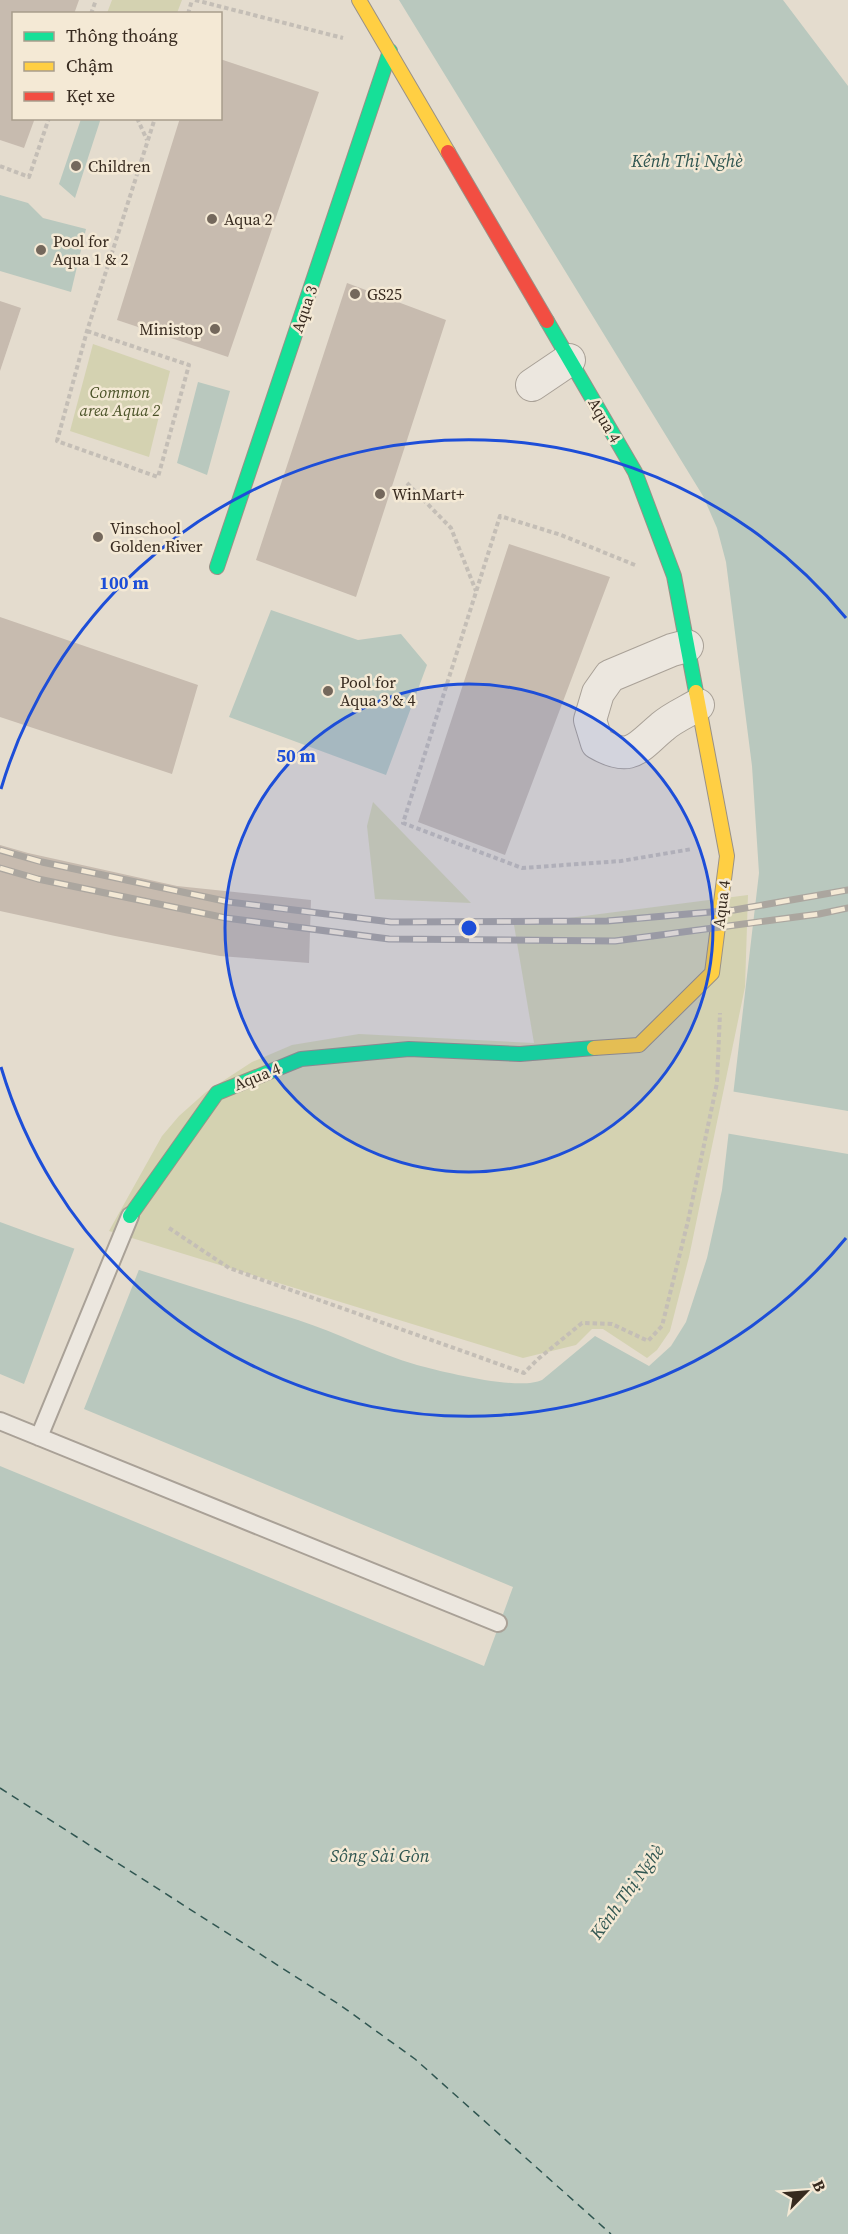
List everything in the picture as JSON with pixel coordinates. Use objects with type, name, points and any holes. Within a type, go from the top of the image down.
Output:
[{"type":"street","name":"Aqua 4","points":[[130,1216],[217,1093],[301,1059],[409,1049],[520,1054],[639,1045],[712,973],[727,856],[674,576],[635,472],[359,0]]},
{"type":"street","name":"Aqua 3","points":[[217,567],[390,51]]},
{"type":"street","points":[[532,385],[569,360]]},
{"type":"street","points":[[687,646],[646,660],[610,676],[598,693],[590,720],[597,742],[612,752],[630,752],[645,744],[668,723],[698,705]]},
{"type":"lane","name":"Aqua 4","points":[[39,1437],[130,1216]]},
{"type":"lane","points":[[0,1421],[498,1623]]},
{"type":"path","points":[[194,0],[390,51]]},
{"type":"path","points":[[0,166],[29,177],[48,120]]},
{"type":"path","points":[[138,120],[148,141]]},
{"type":"path","points":[[87,331],[189,364],[158,477],[57,441],[87,331],[154,120]]},
{"type":"path","points":[[407,483],[451,528],[476,591]]},
{"type":"path","points":[[645,570],[561,535],[500,516],[403,823],[522,868],[621,861],[695,849]]},
{"type":"path","points":[[169,1228],[229,1268],[525,1373],[538,1359],[582,1323],[612,1324],[648,1341],[662,1326],[688,1221],[717,1083],[721,1005]]},
{"type":"green space","points":[[112,0],[182,0],[177,12],[107,12]]},
{"type":"green space","name":"Common area Aqua 2","points":[[93,344],[170,371],[149,457],[70,431]]},
{"type":"green space","points":[[373,802],[471,903],[375,899],[367,826]]},
{"type":"green space","points":[[748,895],[745,987],[689,1257],[670,1331],[657,1350],[647,1358],[603,1329],[592,1329],[576,1345],[523,1358],[109,1231],[162,1136],[179,1116],[206,1092],[252,1062],[292,1045],[359,1034],[534,1043],[514,925]]},
{"type":"water","name":"Sông Sài Gòn","points":[[399,0],[783,0],[848,86],[848,2234],[0,2234],[0,1222],[111,1261],[298,1320],[417,1365],[499,1382],[531,1383],[542,1380],[595,1336],[649,1366],[671,1346],[686,1322],[707,1258],[722,1190],[759,873],[752,766],[726,562],[717,528],[703,496]]},
{"type":"water","name":"Children","points":[[81,120],[100,120],[75,198],[59,184]]},
{"type":"water","name":"Pool for Aqua 1 & 2","points":[[0,195],[28,203],[43,218],[86,229],[71,292],[0,271]]},
{"type":"water","points":[[198,382],[230,391],[207,475],[177,463]]},
{"type":"water","name":"Pool for Aqua 3 & 4","points":[[271,610],[358,640],[401,634],[427,665],[386,775],[229,717]]},
{"type":"pier","points":[[730,1091],[848,1111],[848,1154],[725,1133]]},
{"type":"pier","points":[[75,1247],[140,1267],[84,1409],[513,1587],[484,1666],[0,1466],[0,1374],[24,1384]]},
{"type":"building","points":[[0,0],[79,0],[75,12],[12,12],[12,120],[34,120],[24,148],[0,140]]},
{"type":"building","name":"Aqua 2","points":[[222,60],[319,92],[228,357],[117,320],[179,120],[222,120]]},
{"type":"building","points":[[347,283],[446,320],[356,597],[256,560]]},
{"type":"building","points":[[0,301],[21,308],[0,371]]},
{"type":"building","points":[[509,544],[610,577],[505,855],[418,822]]},
{"type":"building","points":[[0,617],[198,685],[172,774],[0,717]]},
{"type":"building","points":[[0,845],[177,886],[311,900],[309,963],[220,956],[0,911]]},
{"type":"ferry route","points":[[0,1788],[340,2005],[415,2059],[611,2234]]},
{"type":"railway","points":[[0,850],[42,862],[229,902],[391,922],[607,921],[734,910],[848,890]]},
{"type":"railway","points":[[0,868],[38,879],[226,918],[389,939],[615,941],[819,914],[848,908]]},
{"type":"traffic: fast","points":[[217,567],[390,51]]},
{"type":"traffic: fast","points":[[547,321],[635,472],[674,576],[696,692]]},
{"type":"traffic: fast","points":[[130,1216],[217,1093],[301,1059],[409,1049],[520,1054],[594,1048]]},
{"type":"traffic: slow","points":[[359,0],[448,152]]},
{"type":"traffic: slow","points":[[594,1048],[639,1045],[712,973],[727,856],[696,692]]},
{"type":"traffic: jam","points":[[448,152],[547,321]]},
{"type":"place","name":"Children","points":[[76,166]]},
{"type":"place","name":"Aqua 2","points":[[212,219]]},
{"type":"place","name":"Pool for Aqua 1 & 2","points":[[41,250]]},
{"type":"place","name":"GS25","points":[[355,294]]},
{"type":"place","name":"Ministop","points":[[215,329]]},
{"type":"place","name":"WinMart+","points":[[380,494]]},
{"type":"place","name":"Vinschool Golden River","points":[[98,537]]},
{"type":"place","name":"Pool for Aqua 3 & 4","points":[[328,691]]},
{"type":"water label","name":"Kênh Thị Nghè","points":[[687,161]]},
{"type":"water label","name":"Kênh Thị Nghè","points":[[627,1892]]}]
